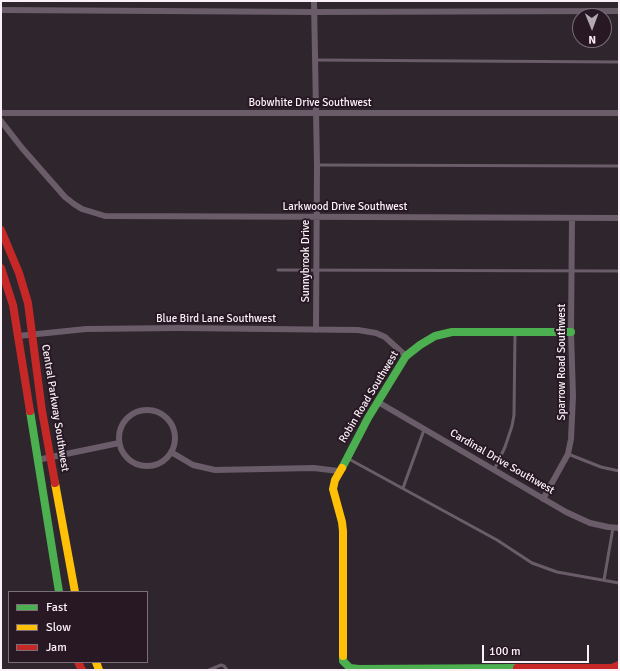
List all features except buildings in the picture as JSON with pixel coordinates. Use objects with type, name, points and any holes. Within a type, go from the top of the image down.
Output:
[{"type":"street","name":"Sunnybrook Drive","points":[[314,1],[317,165],[316,330]]},
{"type":"street","points":[[1,10],[314,12],[619,11]]},
{"type":"street","name":"Bobwhite Drive Southwest","points":[[1,113],[619,113]]},
{"type":"street","name":"Larkwood Drive Southwest","points":[[1,121],[22,148],[65,197],[89,212],[105,216],[619,218]]},
{"type":"street","name":"Sparrow Road Southwest","points":[[543,499],[568,454],[571,439],[573,396],[571,332],[572,218]]},
{"type":"street","name":"Central Parkway Southwest","points":[[1,230],[14,258],[24,288],[33,335],[42,411],[75,591]]},
{"type":"street","points":[[1,268],[13,305],[59,591]]},
{"type":"street","name":"Blue Bird Lane Southwest","points":[[18,336],[86,329],[179,328],[358,330],[376,333],[385,338],[406,356]]},
{"type":"street","name":"Robin Road Southwest","points":[[571,332],[452,332],[435,336],[406,356],[346,457],[338,472],[333,489],[344,531],[343,661],[350,668],[359,669],[612,668],[619,664]]},
{"type":"street","name":"Cardinal Drive Southwest","points":[[378,402],[566,512],[590,523],[616,528]]},
{"type":"street","points":[[137,411],[152,411],[165,416],[171,424],[174,433],[174,443],[171,452],[166,459],[150,466],[133,462],[126,457],[121,450],[119,443],[119,432],[122,423],[137,411]]},
{"type":"street","points":[[37,460],[119,443]]},
{"type":"street","points":[[171,452],[193,465],[215,470],[314,468],[338,472]]},
{"type":"lane","points":[[315,60],[619,62]]},
{"type":"lane","points":[[317,165],[619,166]]},
{"type":"lane","points":[[278,270],[619,271]]},
{"type":"lane","points":[[494,470],[505,447],[514,416],[516,332]]},
{"type":"lane","points":[[403,488],[424,430]]},
{"type":"lane","points":[[568,454],[601,467],[619,471]]},
{"type":"lane","points":[[346,457],[497,540],[532,562],[557,572],[619,583]]},
{"type":"lane","points":[[604,580],[616,528]]},
{"type":"lane","points":[[209,670],[221,665],[227,670]]},
{"type":"traffic: fast","points":[[342,468],[368,418],[406,356],[435,336],[452,332],[571,332]]},
{"type":"traffic: fast","points":[[30,411],[59,591]]},
{"type":"traffic: fast","points":[[343,656],[343,661],[350,668],[359,669],[517,668]]},
{"type":"traffic: slow","points":[[342,468],[335,480],[333,489],[343,531],[343,656]]},
{"type":"traffic: slow","points":[[55,483],[75,591]]},
{"type":"traffic: slow","points":[[96,663],[99,670]]},
{"type":"traffic: jam","points":[[1,230],[19,273],[28,303],[42,411],[55,483]]},
{"type":"traffic: jam","points":[[1,268],[13,305],[30,411]]},
{"type":"traffic: jam","points":[[78,663],[82,670]]},
{"type":"traffic: jam","points":[[517,668],[612,668],[619,665]]}]
